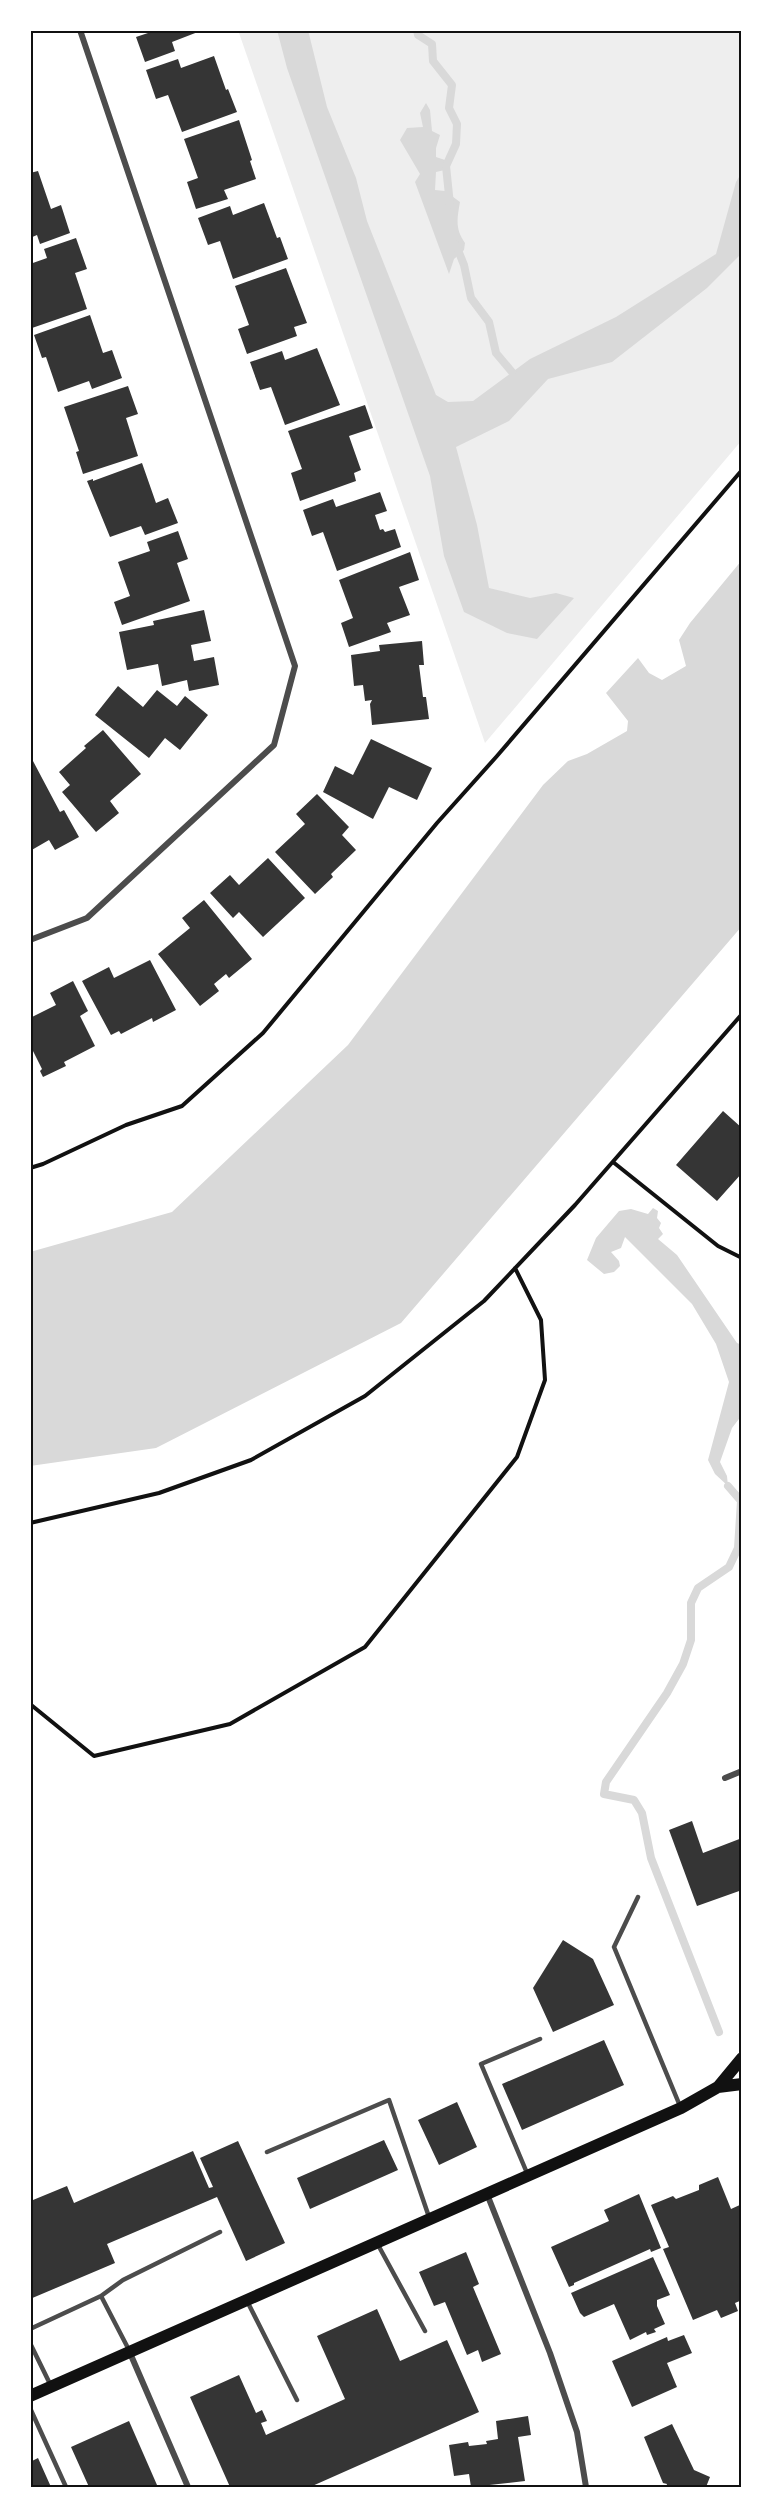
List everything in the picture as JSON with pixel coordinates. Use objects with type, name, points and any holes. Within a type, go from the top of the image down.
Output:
[{"type":"main road","points":[[30,2396],[681,2108],[718,2087],[742,2058]]},
{"type":"main road","points":[[718,2087],[742,2084]]},
{"type":"street","points":[[30,940],[87,918],[274,746],[295,666],[80,30]]},
{"type":"street","points":[[725,1778],[742,1771]]},
{"type":"street","points":[[487,2194],[550,2353],[577,2432],[586,2487]]},
{"type":"street","points":[[130,2353],[188,2487]]},
{"type":"lane","points":[[638,1897],[614,1947],[681,2108]]},
{"type":"lane","points":[[528,2176],[481,2064],[540,2039]]},
{"type":"lane","points":[[267,2152],[389,2100],[430,2219]]},
{"type":"lane","points":[[30,2329],[101,2296],[123,2280],[220,2232]]},
{"type":"lane","points":[[377,2243],[425,2331]]},
{"type":"lane","points":[[101,2296],[130,2353]]},
{"type":"lane","points":[[247,2301],[297,2400]]},
{"type":"lane","points":[[30,2343],[51,2387]]},
{"type":"lane","points":[[30,2408],[66,2487]]},
{"type":"path","points":[[30,1167],[43,1164],[126,1125],[182,1106],[264,1033],[437,823],[742,470]]},
{"type":"path","points":[[30,1523],[159,1493],[251,1460],[366,1396],[484,1301],[613,1162],[742,1014]]},
{"type":"path","points":[[613,1162],[718,1246],[742,1258]]},
{"type":"path","points":[[30,1704],[94,1756],[230,1724],[366,1647],[517,1457],[545,1380],[541,1320],[515,1268]]},
{"type":"shaded area","points":[[238,30],[742,30],[742,440],[485,743]]},
{"type":"shaded area","points":[[277,30],[308,30],[327,107],[356,178],[367,221],[436,395],[448,402],[473,401],[530,359],[616,317],[716,254],[736,182],[742,172],[742,253],[707,288],[612,362],[548,379],[509,421],[456,447],[477,525],[489,588],[530,598],[556,593],[574,598],[537,639],[507,633],[464,612],[444,556],[430,476],[287,68]]},
{"type":"shaded area","points":[[426,103],[430,110],[432,131],[440,135],[436,157],[445,160],[449,169],[436,172],[435,190],[445,191],[460,202],[458,224],[465,243],[464,250],[454,259],[449,274],[415,182],[420,174],[400,140],[407,128],[423,127],[420,113]]},
{"type":"shaded area","points":[[742,560],[742,926],[401,1323],[156,1448],[30,1466],[30,1252],[172,1212],[348,1045],[543,785],[568,761],[587,754],[627,731],[628,721],[606,693],[638,658],[649,673],[662,680],[686,666],[679,640],[690,623]]},
{"type":"shaded area","points":[[653,1208],[658,1211],[657,1218],[661,1223],[659,1228],[663,1234],[658,1239],[677,1255],[737,1343],[742,1345],[739,1354],[742,1415],[732,1428],[720,1462],[727,1476],[728,1486],[715,1474],[708,1460],[729,1382],[716,1344],[692,1304],[625,1237],[621,1248],[611,1252],[619,1261],[620,1266],[614,1272],[604,1274],[587,1260],[596,1238],[619,1211],[631,1209],[648,1214]]},
{"type":"building","points":[[147,30],[203,30],[172,42],[175,51],[145,62],[136,37],[148,33]]},
{"type":"building","points":[[214,56],[226,90],[228,89],[237,112],[182,132],[168,95],[156,99],[146,70],[178,59],[181,68]]},
{"type":"building","points":[[239,120],[256,179],[224,190],[228,199],[196,209],[187,182],[198,178],[184,139]]},
{"type":"building","points":[[38,171],[51,209],[61,205],[70,233],[40,244],[37,235],[30,238],[30,173]]},
{"type":"building","points":[[264,203],[277,238],[280,237],[288,259],[233,279],[220,241],[208,245],[198,218],[230,206],[233,215]]},
{"type":"building","points":[[76,238],[87,269],[75,273],[87,309],[32,328],[30,264],[47,258],[44,249]]},
{"type":"building","points":[[286,268],[307,323],[294,327],[297,336],[247,354],[238,329],[249,325],[235,286]]},
{"type":"building","points":[[90,315],[103,353],[112,350],[122,378],[92,389],[89,381],[58,392],[46,357],[42,358],[34,335]]},
{"type":"building","points":[[317,348],[340,405],[285,425],[271,387],[260,390],[250,362],[282,351],[285,360]]},
{"type":"building","points":[[128,386],[138,414],[126,418],[138,456],[83,474],[76,452],[79,451],[64,407]]},
{"type":"building","points":[[365,405],[373,428],[349,436],[361,470],[354,473],[356,481],[300,501],[291,473],[302,469],[288,431]]},
{"type":"building","points":[[142,463],[156,503],[168,498],[178,523],[145,535],[141,526],[110,537],[87,481],[93,479],[93,481]]},
{"type":"building","points":[[380,492],[387,511],[375,515],[380,530],[383,529],[385,532],[395,529],[401,547],[337,571],[323,532],[312,536],[303,510],[333,499],[336,507]]},
{"type":"building","points":[[178,531],[188,559],[177,563],[190,601],[122,625],[114,602],[130,596],[118,562],[150,551],[147,542]]},
{"type":"building","points":[[410,552],[419,580],[399,587],[410,615],[387,623],[391,632],[349,647],[341,623],[353,618],[339,580]]},
{"type":"building","points":[[204,610],[211,641],[191,645],[194,661],[214,657],[219,685],[189,691],[187,680],[162,686],[158,664],[127,670],[119,632],[154,625],[153,621]]},
{"type":"building","points":[[422,641],[424,665],[419,665],[423,697],[426,697],[429,719],[372,725],[370,704],[372,700],[365,701],[363,685],[354,686],[351,655],[380,651],[379,645]]},
{"type":"building","points":[[118,686],[143,707],[157,690],[177,706],[185,696],[208,715],[180,750],[165,738],[149,758],[95,715]]},
{"type":"building","points":[[103,730],[141,774],[110,801],[119,813],[96,832],[62,792],[70,785],[59,772]]},
{"type":"building","points":[[371,739],[432,768],[417,800],[389,787],[373,819],[323,792],[335,766],[353,775]]},
{"type":"building","points":[[33,761],[60,812],[64,810],[79,837],[55,850],[49,840],[30,851],[30,763]]},
{"type":"building","points":[[317,794],[349,827],[342,835],[356,850],[331,874],[333,877],[315,894],[275,852],[305,824],[296,814]]},
{"type":"building","points":[[268,858],[305,898],[263,937],[239,912],[233,918],[210,893],[230,875],[239,885]]},
{"type":"building","points":[[204,900],[252,959],[229,978],[226,974],[214,984],[219,991],[200,1006],[158,954],[190,928],[182,918]]},
{"type":"building","points":[[150,960],[176,1010],[153,1022],[152,1018],[121,1034],[119,1031],[111,1035],[82,981],[109,967],[114,978]]},
{"type":"building","points":[[73,981],[88,1011],[80,1016],[95,1046],[64,1062],[66,1066],[43,1077],[40,1071],[42,1069],[30,1045],[30,1018],[56,1005],[50,993]]},
{"type":"building","points":[[723,1111],[742,1128],[742,1173],[717,1201],[676,1165]]},
{"type":"building","points":[[692,1821],[703,1853],[742,1838],[742,1890],[697,1906],[669,1830]]},
{"type":"building","points":[[563,1940],[593,1959],[614,2005],[553,2032],[533,1988]]},
{"type":"building","points":[[604,2040],[624,2085],[522,2130],[502,2084]]},
{"type":"building","points":[[457,2102],[477,2147],[439,2165],[418,2120]]},
{"type":"building","points":[[384,2140],[398,2170],[310,2209],[297,2178]]},
{"type":"building","points":[[238,2141],[285,2243],[246,2261],[217,2197],[107,2244],[115,2263],[30,2299],[30,2194],[33,2200],[67,2186],[74,2203],[193,2151],[209,2188],[213,2187],[200,2158]]},
{"type":"building","points":[[718,2177],[731,2209],[742,2204],[742,2300],[735,2303],[738,2311],[721,2318],[717,2310],[693,2320],[663,2249],[669,2247],[651,2205],[673,2196],[676,2199],[699,2190],[699,2185]]},
{"type":"building","points":[[639,2194],[661,2248],[651,2252],[650,2249],[569,2287],[551,2247],[609,2221],[604,2210]]},
{"type":"building","points":[[466,2252],[479,2284],[473,2287],[501,2354],[482,2362],[478,2350],[467,2355],[445,2302],[434,2306],[419,2272]]},
{"type":"building","points":[[653,2257],[670,2295],[657,2300],[657,2306],[665,2324],[654,2329],[656,2332],[647,2335],[646,2332],[630,2340],[614,2304],[584,2317],[580,2313],[571,2293]]},
{"type":"building","points":[[377,2309],[400,2361],[447,2340],[479,2412],[310,2487],[230,2487],[190,2397],[239,2375],[256,2413],[262,2410],[267,2421],[261,2423],[266,2435],[345,2399],[317,2336]]},
{"type":"building","points":[[684,2335],[692,2353],[667,2363],[677,2387],[632,2407],[612,2361],[667,2337],[668,2341]]},
{"type":"building","points":[[528,2416],[531,2435],[518,2437],[525,2481],[471,2487],[469,2474],[454,2476],[449,2445],[468,2442],[469,2446],[487,2444],[486,2441],[498,2439],[496,2421]]},
{"type":"building","points":[[129,2421],[157,2485],[89,2487],[71,2447]]},
{"type":"building","points":[[672,2424],[694,2470],[710,2477],[706,2487],[666,2487],[667,2484],[663,2483],[644,2437]]},
{"type":"building","points":[[38,2458],[51,2487],[30,2487],[30,2462]]},
{"type":"waterway","points":[[417,30],[418,35],[432,44],[433,61],[452,85],[449,108],[457,124],[456,144],[446,166],[450,205]]},
{"type":"waterway","points":[[456,245],[464,265],[471,298],[489,322],[496,353],[512,372]]},
{"type":"waterway","points":[[719,2032],[651,1858],[642,1813],[634,1800],[604,1794],[606,1782],[667,1693],[683,1664],[691,1640],[691,1603],[698,1588],[729,1567],[738,1548],[741,1501],[728,1486]]}]
